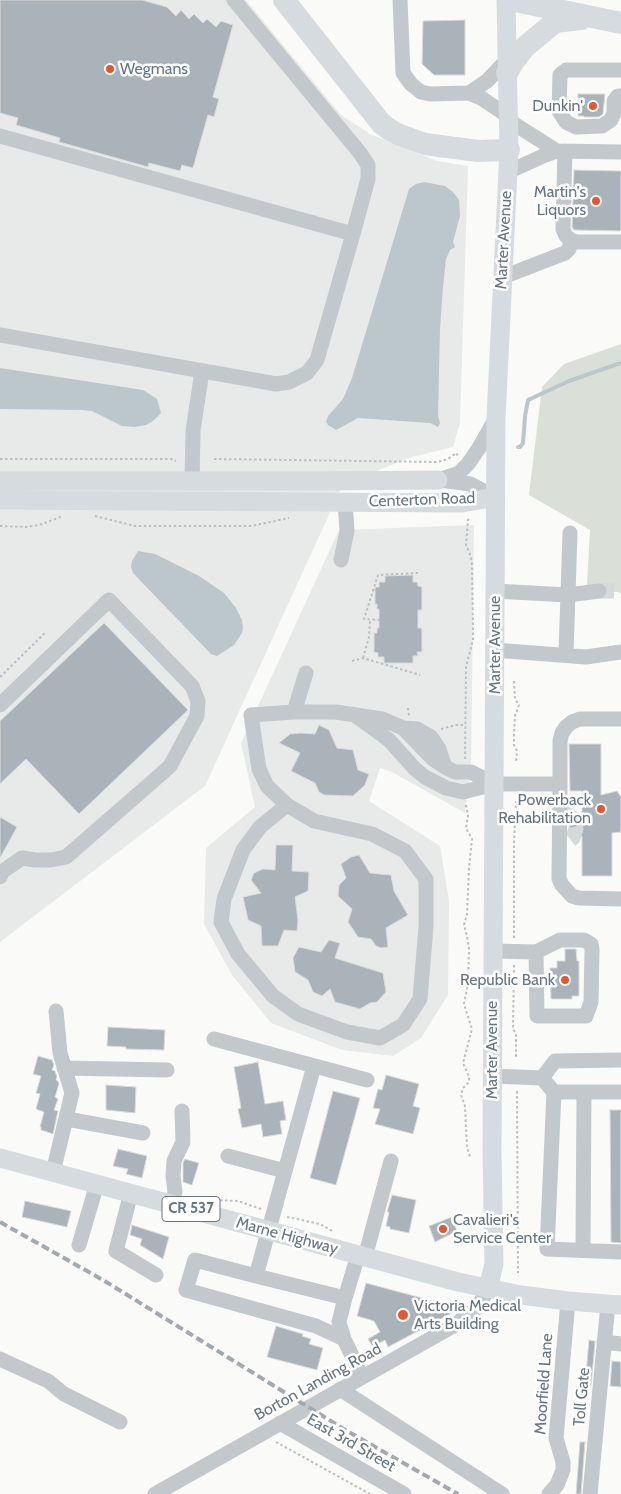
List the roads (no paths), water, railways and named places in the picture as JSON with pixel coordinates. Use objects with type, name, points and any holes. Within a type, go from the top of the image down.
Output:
[{"type":"highway","points":[[284,0],[381,123],[390,130],[425,144],[478,151],[509,150]]},
{"type":"highway","points":[[508,0],[621,23]]},
{"type":"highway","points":[[507,67],[526,46],[555,22],[592,18]]},
{"type":"main road","name":"Marter Avenue","points":[[488,1289],[494,1264],[492,1076],[495,496],[496,418],[509,150],[508,0]]},
{"type":"main road","name":"Centerton Road","points":[[0,481],[438,480]]},
{"type":"main road","name":"Centerton Road","points":[[0,500],[462,503],[495,496]]},
{"type":"main road","name":"Marne Highway","points":[[0,1158],[488,1289]]},
{"type":"main road","name":"CR 537","points":[[488,1289],[568,1301],[614,1304]]},
{"type":"street","points":[[0,335],[276,384],[295,380],[307,373],[313,366],[318,355],[368,179],[368,166],[360,153],[234,0]]},
{"type":"street","points":[[403,3],[402,67],[403,74],[411,84],[421,92],[430,94],[469,93],[480,98],[561,151]]},
{"type":"street","points":[[469,93],[507,67]]},
{"type":"street","points":[[621,70],[566,70],[560,75],[558,111],[566,122],[576,127],[602,126],[611,120],[614,113],[614,101],[618,96],[621,96]]},
{"type":"street","points":[[0,136],[352,234]]},
{"type":"street","points":[[561,151],[563,229],[566,236],[577,242],[621,242]]},
{"type":"street","points":[[508,172],[542,156],[561,151],[621,152]]},
{"type":"street","points":[[502,276],[565,253],[569,249],[571,240]]},
{"type":"street","points":[[192,481],[193,432],[202,372]]},
{"type":"street","points":[[438,480],[459,472],[468,464],[496,418]]},
{"type":"street","name":"Centerton Road","points":[[438,480],[470,484],[495,496]]},
{"type":"street","points":[[341,560],[347,531],[344,502]]},
{"type":"street","points":[[566,654],[570,533]]},
{"type":"street","points":[[495,591],[568,594],[600,590]]},
{"type":"street","points":[[0,705],[109,600],[192,686],[198,701],[197,716],[170,766],[66,857],[51,860],[22,858],[3,871],[0,877]]},
{"type":"street","points":[[494,650],[586,657],[621,652]]},
{"type":"street","points":[[294,712],[306,673]]},
{"type":"street","points":[[287,805],[260,827],[243,850],[224,899],[221,922],[238,954],[273,996],[298,1014],[347,1032],[380,1038],[403,1025],[420,999],[426,927],[426,880],[405,851],[372,834],[314,821],[287,805],[267,786],[260,770],[251,716],[294,712],[336,712],[382,719],[403,728],[433,759],[445,767],[455,772],[471,772],[494,784]]},
{"type":"street","points":[[356,716],[389,740],[415,769],[433,782],[453,790],[463,792],[494,784],[560,784]]},
{"type":"street","points":[[621,719],[580,719],[572,722],[562,734],[560,741],[559,879],[562,886],[572,896],[579,898],[621,899]]},
{"type":"street","points":[[493,951],[536,952],[560,940],[584,940],[591,944],[591,1002],[586,1016],[537,1016],[536,952]]},
{"type":"street","points":[[53,1172],[72,1093],[60,1052],[56,1012]]},
{"type":"street","points":[[214,1039],[367,1080]]},
{"type":"street","points":[[542,1078],[555,1061],[621,1060]]},
{"type":"street","points":[[256,1276],[314,1066]]},
{"type":"street","points":[[64,1068],[167,1070]]},
{"type":"street","points":[[492,1076],[542,1078],[554,1092],[547,1248],[621,1252]]},
{"type":"street","points":[[554,1092],[621,1092]]},
{"type":"street","points":[[583,1250],[584,1092]]},
{"type":"street","points":[[171,1204],[175,1192],[174,1161],[183,1142],[182,1111]]},
{"type":"street","points":[[67,1119],[143,1133]]},
{"type":"street","points":[[228,1156],[284,1171]]},
{"type":"street","points":[[362,1377],[344,1339],[339,1322],[345,1298],[361,1256],[391,1162]]},
{"type":"street","points":[[79,1244],[97,1184]]},
{"type":"street","points":[[131,1193],[116,1250],[156,1275]]},
{"type":"street","points":[[344,1339],[316,1326],[186,1290],[195,1260],[345,1298]]},
{"type":"street","name":"Borton Landing Road","points":[[156,1494],[455,1325],[478,1307],[488,1289]]},
{"type":"street","name":"Moorfield Lane","points":[[549,1494],[557,1485],[563,1470],[563,1462],[556,1438],[568,1301]]},
{"type":"street","name":"Toll Gate","points":[[590,1494],[604,1342],[614,1304]]},
{"type":"street","points":[[604,1342],[621,1344]]},
{"type":"street","points":[[0,1359],[48,1381],[64,1394],[120,1422]]},
{"type":"street","points":[[340,1389],[502,1494]]},
{"type":"street","name":"East 3rd Street","points":[[280,1423],[404,1494]]},
{"type":"waterway","points":[[518,447],[523,443],[528,400],[569,381],[621,363]]},
{"type":"tunnel","points":[[599,591],[621,591]]},
{"type":"tunnel","points":[[560,812],[569,815],[573,819],[576,829],[573,838],[560,845]]},
{"type":"railway","points":[[0,1222],[103,1280],[347,1431],[458,1494]]},
{"type":"place","name":"Wegmans","points":[[110,69]]},
{"type":"place","name":"Dunkin'","points":[[593,106]]},
{"type":"place","name":"Martin's Liquors","points":[[596,201]]},
{"type":"place","name":"Powerback Rehabilitation","points":[[601,809]]},
{"type":"place","name":"Republic Bank","points":[[565,980]]},
{"type":"place","name":"Cavalieri's Service Center","points":[[443,1229]]},
{"type":"place","name":"Victoria Medical Arts Building","points":[[403,1315]]}]
